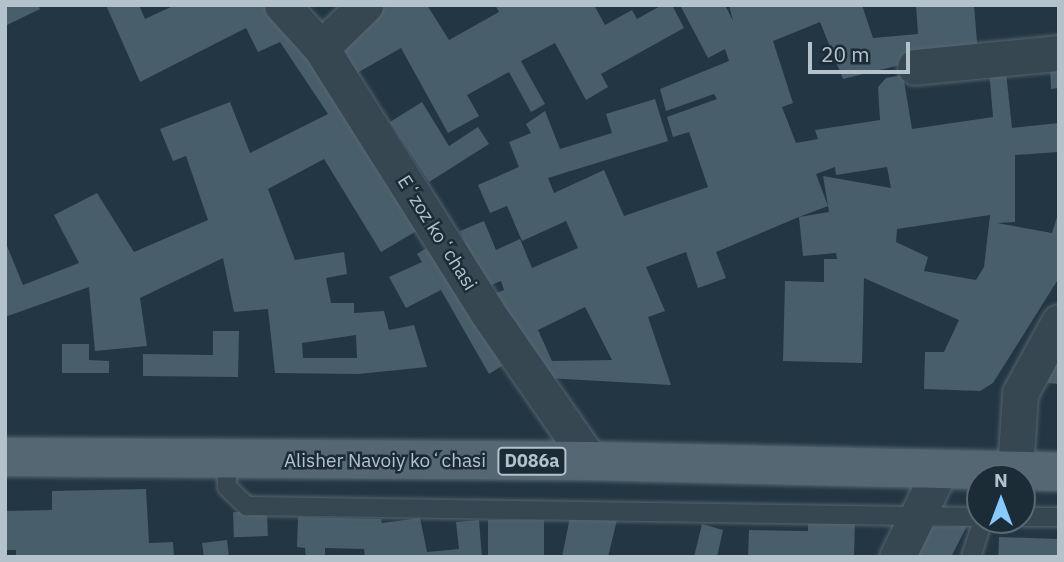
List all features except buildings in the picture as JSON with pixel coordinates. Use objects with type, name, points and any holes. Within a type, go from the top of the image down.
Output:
[{"type":"main road","name":"Alisher Navoiy koʻchasi","points":[[5,457],[590,461],[966,470]]},
{"type":"main road","name":"Alisher Navoiy koʻchasi","points":[[1036,471],[1059,472]]},
{"type":"street","name":"Eʻzoz koʻchasi","points":[[282,5],[321,48],[487,312],[590,461]]},
{"type":"street","points":[[321,48],[365,5]]},
{"type":"street","points":[[915,67],[1059,53]]},
{"type":"street","points":[[1016,464],[1020,393],[1059,322]]},
{"type":"street","points":[[897,557],[940,470]]},
{"type":"lane","points":[[227,460],[227,487],[247,506],[966,518]]},
{"type":"lane","points":[[1036,517],[1059,517]]},
{"type":"lane","points":[[971,557],[977,534]]}]
